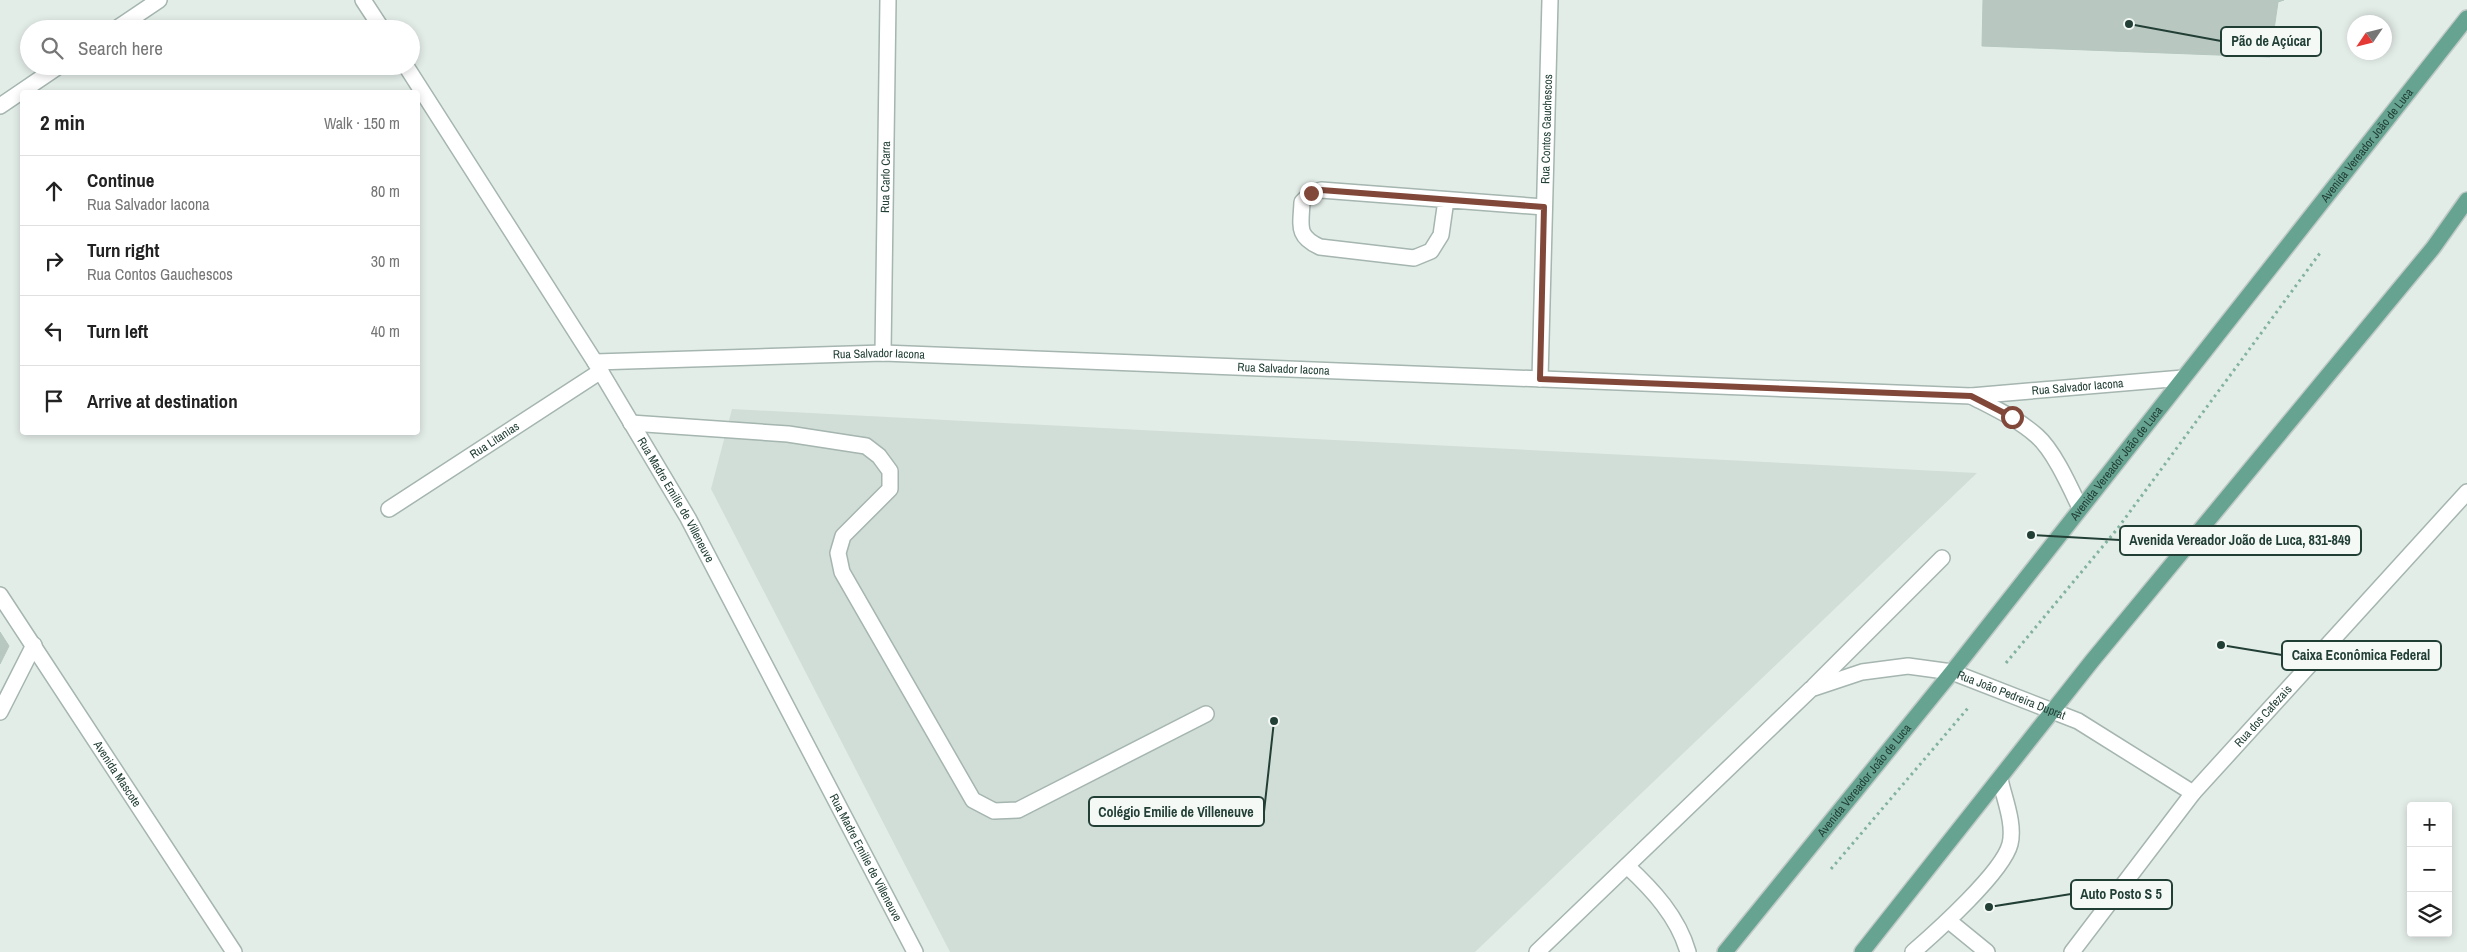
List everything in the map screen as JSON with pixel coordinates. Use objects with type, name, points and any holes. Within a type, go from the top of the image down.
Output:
[{"type":"main road","name":"Avenida Vereador João de Luca","points":[[1725,952],[1952,672],[2467,18]]},
{"type":"main road","points":[[1862,952],[2055,711],[2092,661],[2433,248],[2467,200]]},
{"type":"street","points":[[129,20],[159,0]]},
{"type":"street","points":[[363,0],[376,20]]},
{"type":"street","name":"Rua Carlo Carra","points":[[883,353],[888,0]]},
{"type":"street","name":"Rua Contos Gauchescos","points":[[1540,379],[1550,0]]},
{"type":"street","points":[[24,90],[46,75]]},
{"type":"street","name":"Rua Madre Emilie de Villeneuve","points":[[412,75],[598,366],[688,518],[915,952]]},
{"type":"street","points":[[0,106],[20,92]]},
{"type":"street","points":[[1446,200],[1441,235],[1431,251],[1414,258],[1320,247],[1307,241],[1301,231],[1302,202],[1311,193],[1321,190],[1544,207]]},
{"type":"street","name":"Rua Salvador Iacona","points":[[598,366],[883,353],[1971,396],[2183,378]]},
{"type":"street","name":"Rua Litanias","points":[[389,510],[598,366]]},
{"type":"street","name":"Rua Salvador Iacona","points":[[1971,396],[2012,417],[2038,437],[2064,474],[2080,508]]},
{"type":"street","points":[[631,423],[788,434],[866,446],[879,456],[890,471],[890,489],[843,536],[838,553],[842,572],[973,800],[994,812],[1018,810],[1206,714]]},
{"type":"street","name":"Rua dos Cafezais","points":[[2072,952],[2193,793],[2467,492]]},
{"type":"street","name":"Rua João Pedreira Duprat","points":[[1537,952],[1811,689],[1942,558]]},
{"type":"street","name":"Avenida Mascote","points":[[0,595],[234,952]]},
{"type":"street","points":[[0,712],[34,645]]},
{"type":"street","name":"Rua João Pedreira Duprat","points":[[1811,689],[1862,672],[1908,666],[1952,672],[2078,721],[2193,793]]},
{"type":"street","points":[[1913,952],[1949,921],[2004,858],[2011,843],[2010,827],[2000,779]]},
{"type":"street","points":[[1627,866],[1650,888],[1671,915],[1688,952]]},
{"type":"street","points":[[1949,921],[1987,952]]},
{"type":"path","points":[[1830,870],[1988,685],[2118,528],[2325,247]]},
{"type":"shaded area","points":[[732,409],[1977,473],[1475,952],[950,952],[711,489]]},
{"type":"building","points":[[1983,0],[2284,0],[2278,2],[2270,57],[1982,46]]},
{"type":"building","points":[[0,632],[9,646],[0,664]]},
{"type":"place","name":"Pão de Açúcar","points":[[2129,24]]},
{"type":"place","name":"Avenida Vereador João de Luca, 831-849","points":[[2031,535]]},
{"type":"place","name":"Caixa Econômica Federal","points":[[2221,645]]},
{"type":"place","name":"Colégio Emilie de Villeneuve","points":[[1274,721]]},
{"type":"place","name":"Auto Posto S 5","points":[[1989,907]]},
{"type":"route","points":[[1311,193],[1321,190],[1506,206],[1544,207],[1540,379],[1971,396],[2012,417]]}]
